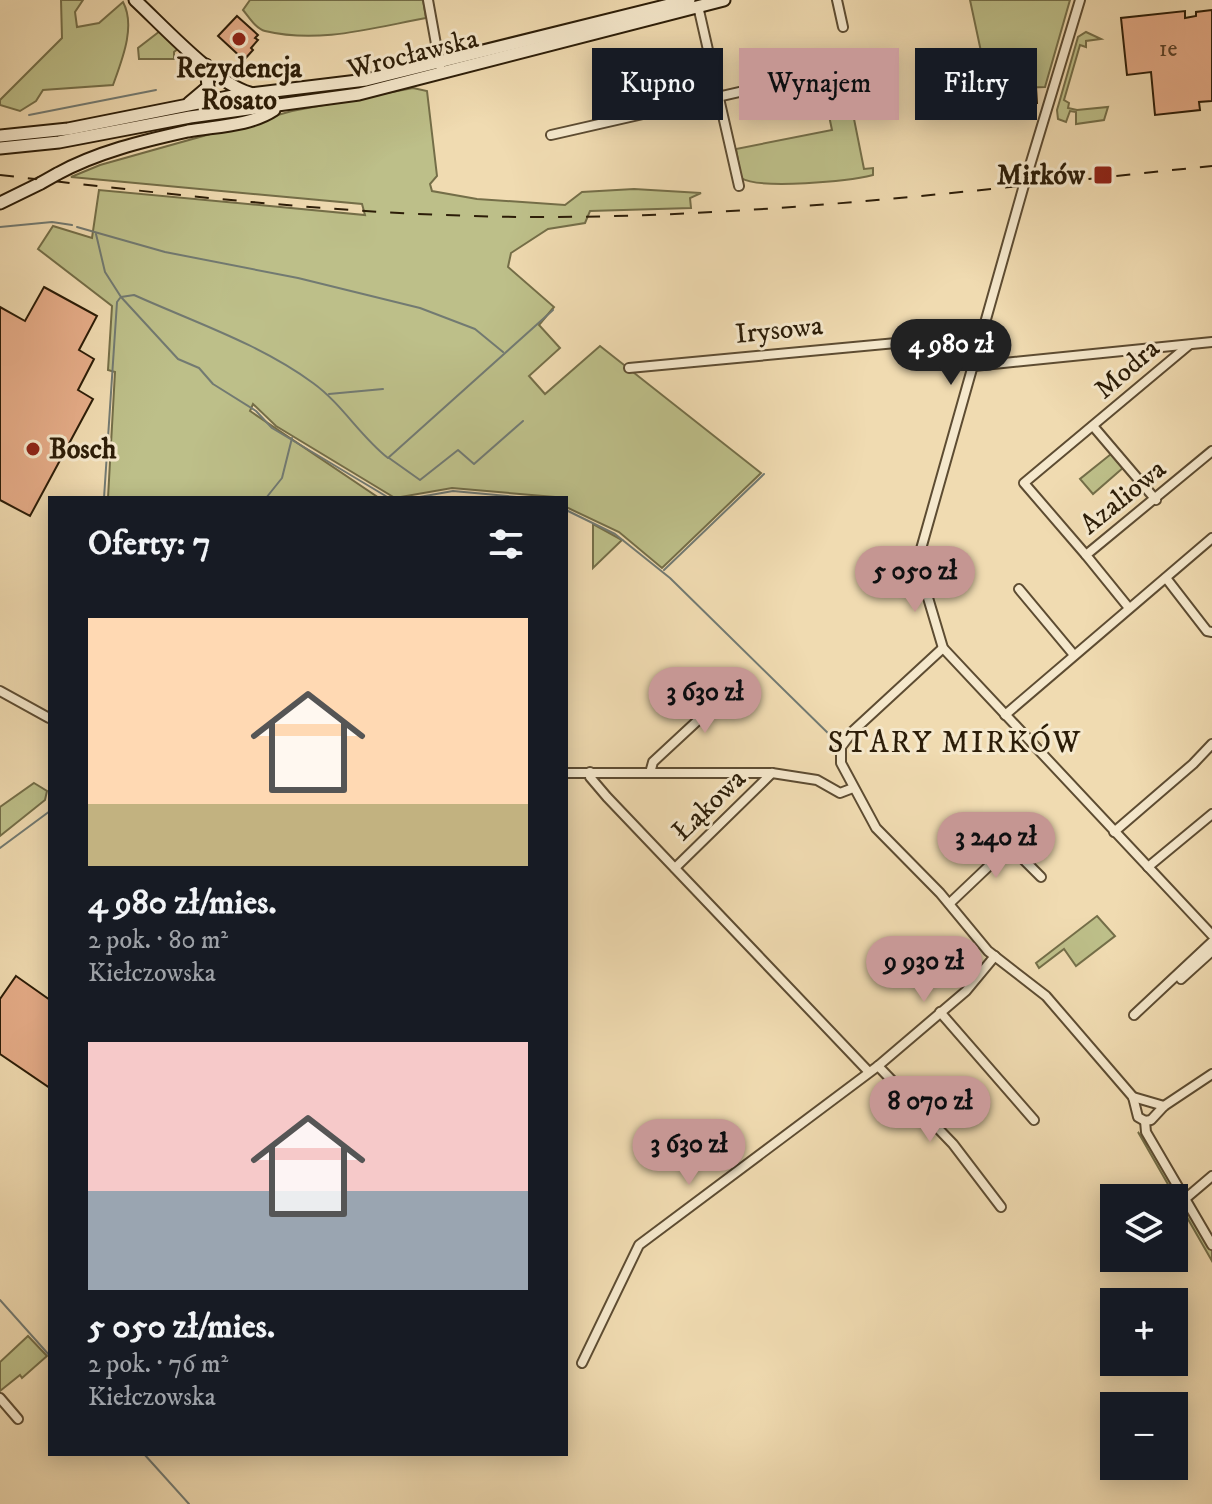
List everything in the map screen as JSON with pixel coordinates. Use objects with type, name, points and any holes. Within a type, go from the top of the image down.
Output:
[{"type":"main road","name":"Wrocławska","points":[[249,109],[359,94],[441,68],[694,3],[724,0]]},
{"type":"main road","points":[[137,1],[249,109]]},
{"type":"main road","points":[[206,65],[237,88],[252,94]]},
{"type":"main road","points":[[188,105],[208,87],[206,65]]},
{"type":"main road","name":"Wrocławska","points":[[0,136],[68,129],[233,96],[286,92],[441,68]]},
{"type":"main road","name":"Wrocławska","points":[[249,109],[286,92]]},
{"type":"main road","points":[[0,203],[106,152],[268,114],[281,106]]},
{"type":"main road","points":[[227,124],[249,109]]},
{"type":"main road","points":[[0,148],[59,142],[249,109]]},
{"type":"street","points":[[428,0],[441,68]]},
{"type":"street","points":[[837,0],[843,27]]},
{"type":"street","points":[[1080,0],[920,561],[943,648],[1212,935]]},
{"type":"street","points":[[694,3],[706,48]]},
{"type":"street","points":[[723,115],[739,186]]},
{"type":"street","points":[[551,135],[617,120]]},
{"type":"street","name":"Irysowa","points":[[629,368],[982,335]]},
{"type":"street","points":[[974,366],[1212,342]]},
{"type":"street","name":"Modra","points":[[1086,555],[1024,483],[1189,345]]},
{"type":"street","name":"Modra","points":[[1093,426],[1156,500]]},
{"type":"street","name":"Azaliowa","points":[[1129,608],[1086,555],[1212,451]]},
{"type":"street","points":[[1005,715],[1212,538]]},
{"type":"street","points":[[1166,578],[1207,631],[1212,632]]},
{"type":"street","points":[[1019,589],[1074,655]]},
{"type":"street","points":[[943,648],[845,740],[840,759],[876,828],[950,903],[972,934],[1046,996],[1133,1097],[1146,1132],[1176,1184]]},
{"type":"street","points":[[650,773],[653,762],[723,697],[740,686]]},
{"type":"street","points":[[0,691],[48,717]]},
{"type":"street","points":[[1114,832],[1212,744]]},
{"type":"street","points":[[590,772],[601,790],[868,1071]]},
{"type":"street","name":"Łąkowa","points":[[568,773],[772,773],[817,780],[840,793],[853,788]]},
{"type":"street","name":"Łąkowa","points":[[675,868],[772,773]]},
{"type":"street","points":[[1148,867],[1212,814]]},
{"type":"street","points":[[950,903],[1010,846],[1041,877]]},
{"type":"street","points":[[1134,1015],[1212,942]]},
{"type":"street","points":[[1181,979],[1212,951]]},
{"type":"street","points":[[582,1363],[626,1266],[639,1245],[878,1066],[966,991],[995,956]]},
{"type":"street","points":[[940,1012],[1034,1120]]},
{"type":"street","points":[[878,1066],[953,1144],[1001,1207]]},
{"type":"street","points":[[1141,1119],[1151,1120],[1164,1106],[1212,1074]]},
{"type":"street","points":[[1133,1097],[1164,1106]]},
{"type":"street","points":[[1188,1196],[1212,1176]]},
{"type":"street","points":[[1188,1204],[1212,1245]]},
{"type":"street","points":[[0,1398],[18,1419]]},
{"type":"green space","points":[[61,0],[83,0],[75,12],[77,27],[99,23],[123,2],[127,11],[128,32],[113,85],[43,90],[36,101],[20,111],[0,105],[0,100],[62,38]]},
{"type":"green space","points":[[250,0],[423,0],[426,18],[346,33],[285,35],[262,30],[256,25],[243,10]]},
{"type":"green space","points":[[970,0],[1070,0],[1045,87],[1037,87],[1037,48],[980,48]]},
{"type":"green space","points":[[160,31],[179,48],[174,52],[174,59],[139,59],[138,48]]},
{"type":"green space","points":[[1086,32],[1101,39],[1086,41],[1086,47],[1080,45],[1064,100],[1069,103],[1068,108],[1077,110],[1108,107],[1104,120],[1076,124],[1076,112],[1070,111],[1066,122],[1058,119],[1057,110],[1078,37]]},
{"type":"green space","points":[[413,88],[427,91],[437,176],[430,184],[432,191],[477,199],[565,205],[582,192],[634,189],[701,193],[690,198],[691,208],[590,211],[585,223],[548,229],[511,253],[508,267],[554,307],[539,325],[560,348],[529,376],[545,394],[600,346],[761,473],[662,568],[619,532],[568,508],[568,496],[452,488],[392,496],[276,426],[253,404],[250,411],[376,496],[108,496],[115,372],[108,370],[112,306],[38,249],[53,226],[92,238],[99,190],[365,215],[362,204],[71,177],[100,165],[292,111]]},
{"type":"green space","points":[[830,120],[854,120],[864,169],[873,168],[873,175],[785,184],[751,182],[741,178],[736,149],[832,130]]},
{"type":"green space","points":[[1111,454],[1124,467],[1093,494],[1080,479]]},
{"type":"green space","points":[[593,524],[622,540],[593,568]]},
{"type":"green space","points":[[34,783],[47,791],[45,800],[0,836],[0,807]]},
{"type":"green space","points":[[1097,916],[1115,936],[1076,966],[1064,949],[1039,968],[1036,963]]},
{"type":"green space","points":[[1138,1132],[1174,1184],[1168,1184]]},
{"type":"green space","points":[[1188,1208],[1212,1249],[1212,1261],[1188,1219]]},
{"type":"green space","points":[[28,1336],[47,1356],[22,1378],[20,1375],[0,1391],[0,1362]]},
{"type":"building","points":[[1212,10],[1212,101],[1199,102],[1200,110],[1155,115],[1151,72],[1127,75],[1121,18],[1185,11],[1185,18],[1196,16],[1196,12]]},
{"type":"building","name":"Rezydencja Rosato","points":[[237,16],[258,35],[251,48],[253,50],[244,60],[218,36]]},
{"type":"building","name":"Bosch","points":[[44,287],[97,316],[79,350],[94,359],[78,390],[93,399],[30,516],[0,500],[0,307],[25,321]]},
{"type":"building","points":[[16,976],[48,999],[48,1087],[0,1054],[0,999]]},
{"type":"waterway","points":[[29,115],[156,90]]},
{"type":"waterway","points":[[0,227],[52,222],[72,225]]},
{"type":"waterway","points":[[77,227],[165,252],[298,278],[420,308],[475,329],[503,352]]},
{"type":"waterway","points":[[96,234],[105,272],[121,297],[134,295],[226,334],[293,369],[323,391],[388,458],[553,310]]},
{"type":"waterway","points":[[121,297],[178,359],[199,368],[213,384],[256,411],[272,428],[386,496]]},
{"type":"waterway","points":[[104,496],[117,302],[120,298]]},
{"type":"waterway","points":[[329,394],[383,389]]},
{"type":"waterway","points":[[389,458],[420,480],[458,450],[474,464],[523,421]]},
{"type":"waterway","points":[[268,496],[282,478],[292,438]]},
{"type":"waterway","points":[[664,570],[764,474]]},
{"type":"waterway","points":[[425,496],[453,491],[507,496]]},
{"type":"waterway","points":[[568,511],[615,534],[670,578],[835,740]]},
{"type":"waterway","points":[[0,848],[48,812]]},
{"type":"waterway","points":[[0,1300],[48,1354]]},
{"type":"waterway","points":[[146,1456],[189,1504]]},
{"type":"railway","points":[[0,175],[330,209],[530,217],[701,213],[786,207],[957,193],[1212,166]]},
{"type":"place","name":"Rezydencja Rosato","points":[[239,39]]},
{"type":"place","name":"Mirków","points":[[1103,175]]},
{"type":"place","name":"Bosch","points":[[33,449]]},
{"type":"district","name":"STARY MIRKÓW","points":[[955,743]]}]
